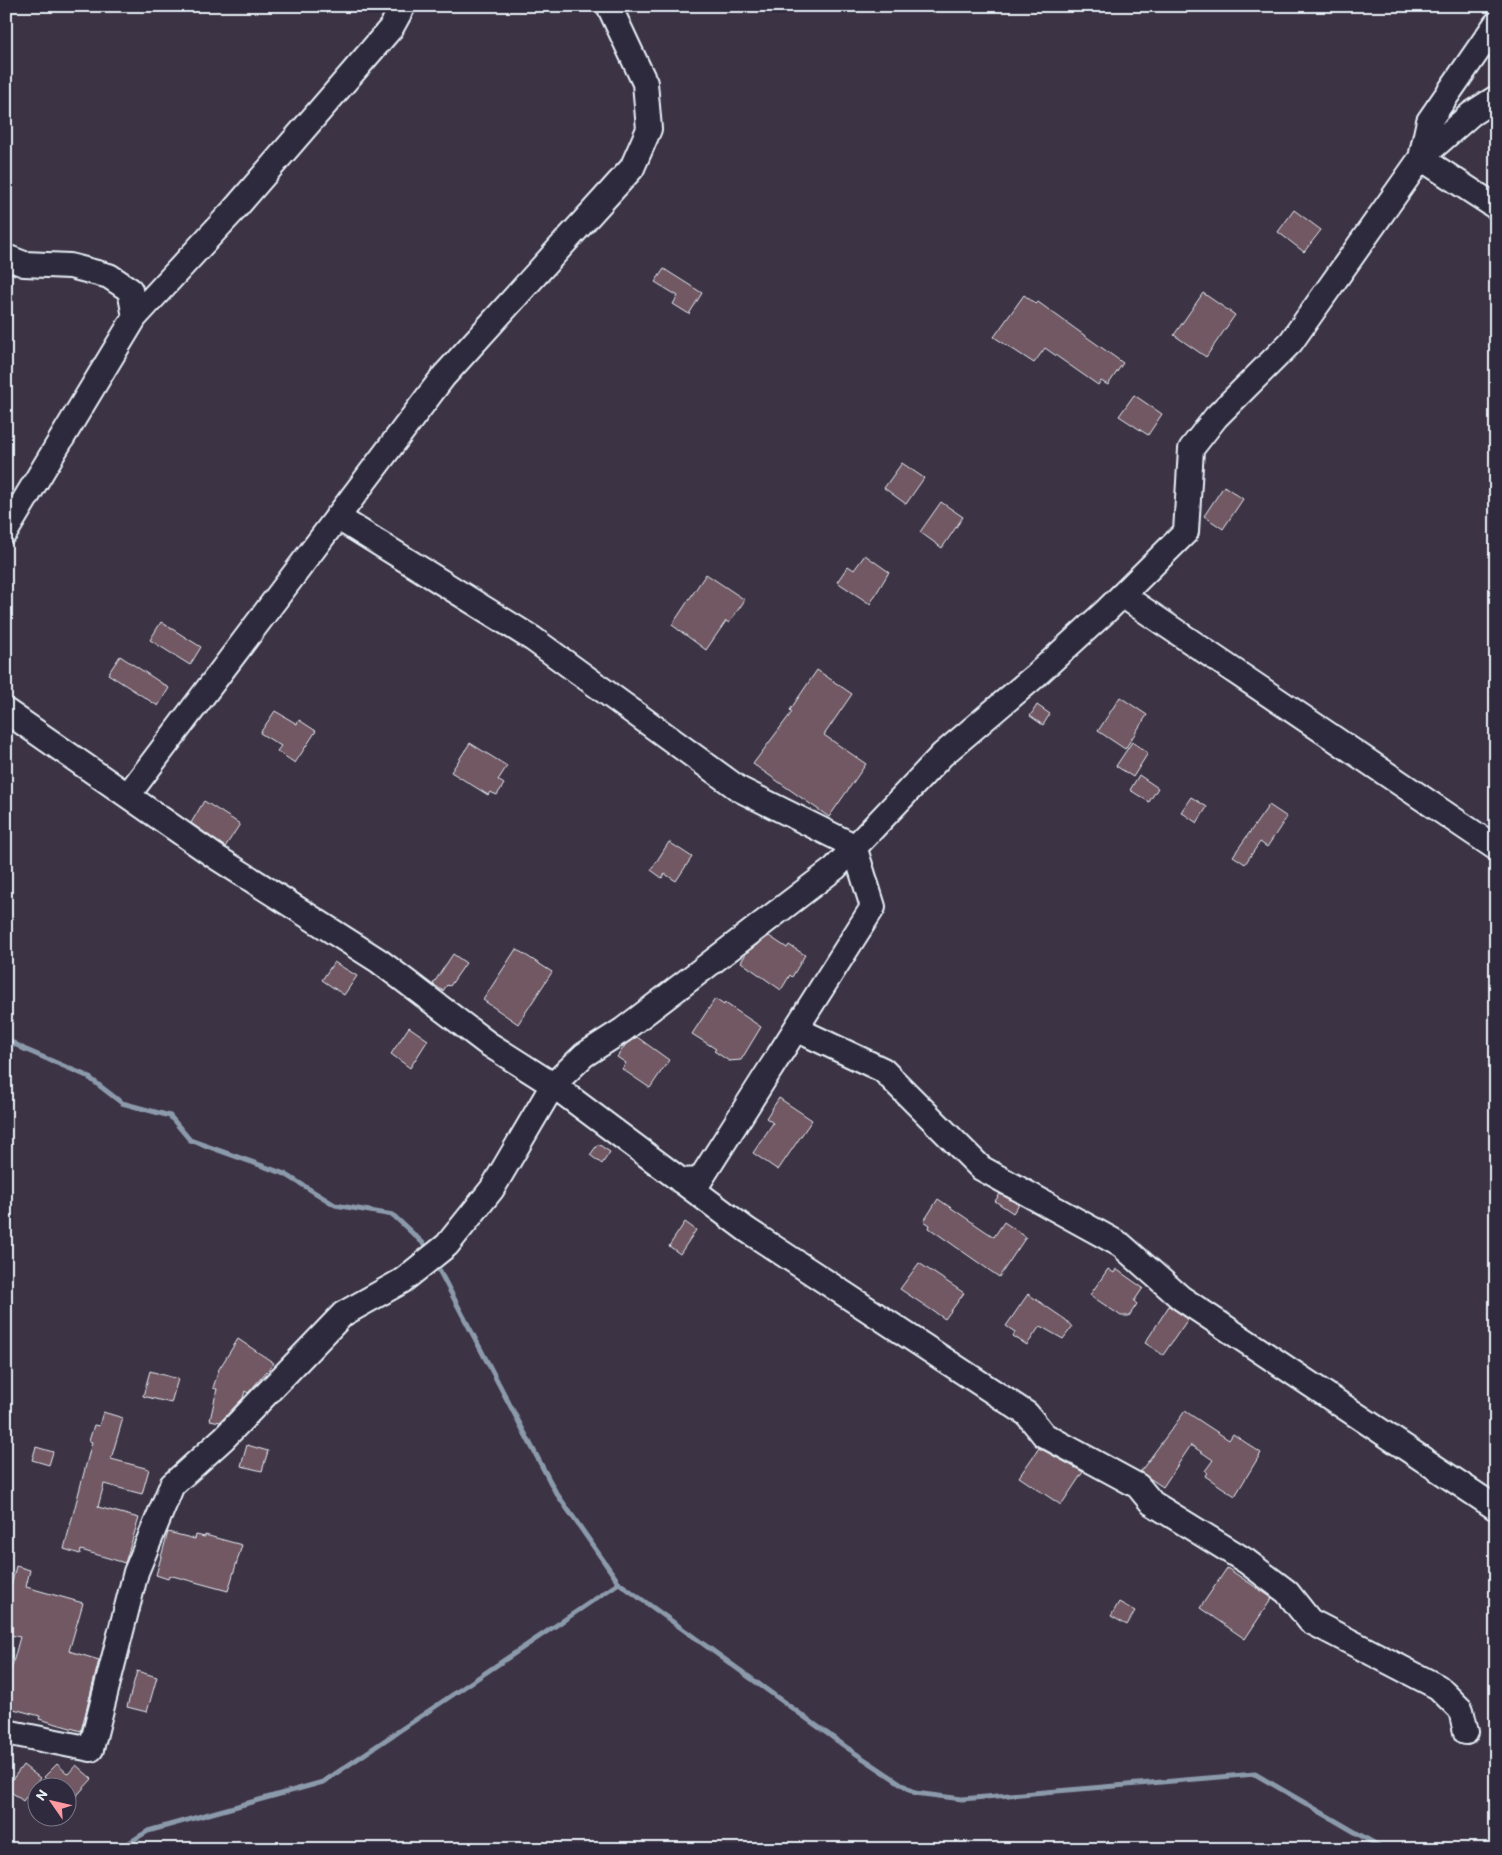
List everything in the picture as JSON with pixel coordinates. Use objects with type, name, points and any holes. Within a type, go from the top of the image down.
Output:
[{"type":"street","points":[[9,518],[135,318],[233,211],[384,36],[403,6]]},
{"type":"street","points":[[128,795],[443,377],[632,168],[649,129],[645,83],[608,6]]},
{"type":"street","points":[[1421,158],[1429,120],[1496,24]]},
{"type":"street","points":[[6,1732],[91,1749],[136,1572],[172,1485],[224,1438],[344,1314],[402,1281],[447,1245],[492,1189],[553,1085],[584,1055],[623,1030],[835,868],[942,755],[1034,677],[1186,532],[1191,449],[1216,417],[1291,342],[1421,158],[1471,114],[1496,98]]},
{"type":"street","points":[[1421,158],[1496,207]]},
{"type":"street","points":[[6,257],[24,264],[70,266],[109,276],[130,290],[135,318]]},
{"type":"street","points":[[338,517],[533,639],[739,789],[854,846],[873,907],[700,1180],[681,1181]]},
{"type":"street","points":[[1122,595],[1496,848]]},
{"type":"street","points":[[6,711],[216,857],[379,961],[487,1044],[553,1085],[747,1230],[1027,1414],[1044,1435],[1138,1486],[1152,1503],[1246,1561],[1286,1592],[1310,1621],[1438,1687],[1461,1710],[1466,1732]]},
{"type":"street","points":[[796,1029],[883,1070],[981,1168],[1121,1245],[1181,1298],[1496,1508]]},
{"type":"building","points":[[1294,210],[1321,230],[1304,252],[1278,232]]},
{"type":"building","points":[[664,269],[702,293],[689,314],[673,304],[678,296],[655,282]]},
{"type":"building","points":[[1203,293],[1235,315],[1206,357],[1174,335]]},
{"type":"building","points":[[1024,295],[1036,304],[1038,302],[1123,363],[1108,385],[1101,381],[1098,385],[1045,348],[1034,363],[994,337]]},
{"type":"building","points":[[1134,395],[1162,414],[1148,435],[1119,416]]},
{"type":"building","points":[[902,463],[924,478],[906,504],[884,488]]},
{"type":"building","points":[[1224,486],[1243,499],[1223,529],[1204,516]]},
{"type":"building","points":[[941,502],[963,517],[942,548],[920,532]]},
{"type":"building","points":[[865,555],[889,572],[870,604],[837,582],[848,566],[854,570]]},
{"type":"building","points":[[706,574],[745,600],[729,623],[726,621],[706,650],[672,625]]},
{"type":"building","points":[[161,622],[201,647],[190,665],[150,640]]},
{"type":"building","points":[[120,656],[169,688],[158,706],[108,674]]},
{"type":"building","points":[[817,670],[852,694],[824,735],[866,764],[829,817],[753,764],[792,712],[790,710]]},
{"type":"building","points":[[1120,697],[1147,715],[1125,749],[1098,731]]},
{"type":"building","points":[[1037,705],[1050,714],[1043,725],[1030,716]]},
{"type":"building","points":[[275,711],[297,724],[299,720],[316,731],[295,763],[277,751],[281,746],[260,733]]},
{"type":"building","points":[[1132,742],[1148,753],[1133,777],[1116,766]]},
{"type":"building","points":[[470,743],[507,766],[498,780],[504,784],[497,795],[490,792],[488,795],[451,772]]},
{"type":"building","points":[[1139,775],[1158,788],[1149,802],[1130,790]]},
{"type":"building","points":[[1191,797],[1207,807],[1197,823],[1181,812]]},
{"type":"building","points":[[204,801],[240,824],[225,847],[191,823]]},
{"type":"building","points":[[1269,805],[1287,817],[1267,847],[1260,842],[1245,864],[1233,856]]},
{"type":"building","points":[[669,842],[692,857],[676,881],[665,874],[662,878],[651,870]]},
{"type":"building","points":[[769,936],[787,948],[789,945],[805,955],[792,977],[790,975],[781,990],[741,962],[747,952]]},
{"type":"building","points":[[516,949],[552,972],[518,1024],[483,1000]]},
{"type":"building","points":[[453,954],[466,963],[450,986],[447,985],[443,991],[433,984]]},
{"type":"building","points":[[334,962],[357,976],[344,995],[322,980]]},
{"type":"building","points":[[715,999],[724,1005],[725,1003],[761,1027],[741,1060],[729,1061],[714,1051],[716,1049],[692,1034]]},
{"type":"building","points":[[409,1027],[428,1040],[410,1068],[391,1054]]},
{"type":"building","points":[[637,1037],[669,1060],[650,1088],[622,1069],[626,1063],[617,1057],[626,1044]]},
{"type":"building","points":[[779,1098],[812,1120],[778,1170],[753,1153],[773,1123],[766,1118]]},
{"type":"building","points":[[598,1144],[610,1152],[602,1164],[590,1155]]},
{"type":"building","points":[[1000,1194],[1019,1204],[1013,1213],[995,1201]]},
{"type":"building","points":[[938,1199],[994,1237],[1004,1222],[1026,1237],[999,1277],[929,1228],[930,1225],[924,1221]]},
{"type":"building","points":[[685,1222],[696,1230],[680,1254],[669,1246]]},
{"type":"building","points":[[919,1263],[964,1293],[945,1319],[900,1289]]},
{"type":"building","points":[[1108,1269],[1114,1273],[1116,1269],[1143,1288],[1134,1301],[1137,1304],[1129,1316],[1121,1316],[1090,1295]]},
{"type":"building","points":[[1028,1294],[1066,1320],[1072,1327],[1063,1339],[1040,1326],[1027,1345],[1013,1336],[1015,1332],[1006,1326]]},
{"type":"building","points":[[1169,1306],[1188,1319],[1163,1355],[1145,1343]]},
{"type":"building","points":[[238,1339],[274,1363],[248,1393],[245,1391],[243,1398],[220,1422],[210,1420],[217,1389],[213,1388],[219,1369]]},
{"type":"building","points":[[150,1371],[178,1379],[171,1403],[143,1396]]},
{"type":"building","points":[[1185,1411],[1229,1440],[1233,1434],[1261,1453],[1235,1496],[1205,1476],[1207,1472],[1205,1471],[1213,1460],[1191,1445],[1163,1487],[1140,1472]]},
{"type":"building","points":[[103,1412],[123,1418],[111,1459],[149,1469],[142,1494],[104,1484],[98,1507],[139,1518],[125,1563],[81,1550],[80,1554],[64,1549],[92,1442],[89,1441],[94,1425],[99,1426]]},
{"type":"building","points":[[247,1445],[268,1451],[262,1471],[241,1466]]},
{"type":"building","points":[[36,1447],[53,1452],[49,1465],[32,1460]]},
{"type":"building","points":[[1039,1448],[1083,1472],[1061,1505],[1019,1477]]},
{"type":"building","points":[[168,1532],[195,1539],[196,1535],[205,1537],[205,1535],[242,1545],[228,1591],[169,1575],[168,1579],[156,1575]]},
{"type":"building","points":[[16,1566],[30,1570],[26,1587],[83,1603],[69,1651],[99,1660],[81,1731],[39,1719],[40,1716],[6,1707],[6,1688],[20,1637],[6,1634],[6,1585],[11,1586]]},
{"type":"building","points":[[1227,1568],[1272,1598],[1245,1639],[1200,1608]]},
{"type":"building","points":[[1119,1602],[1135,1611],[1127,1625],[1111,1616]]},
{"type":"building","points":[[137,1671],[157,1677],[147,1712],[127,1707]]},
{"type":"building","points":[[57,1764],[68,1774],[76,1765],[92,1779],[78,1794],[78,1778],[44,1777]]},
{"type":"building","points":[[23,1765],[40,1778],[28,1778],[28,1794],[23,1801],[6,1788]]},
{"type":"waterway","points":[[6,1039],[24,1049],[87,1076],[122,1103],[170,1116],[190,1140],[285,1174],[335,1205],[393,1215],[424,1244]]},
{"type":"waterway","points":[[437,1266],[555,1491],[619,1583],[846,1747],[915,1793],[962,1799],[1255,1774],[1384,1849]]},
{"type":"waterway","points":[[119,1849],[148,1831],[323,1782],[619,1583]]}]
